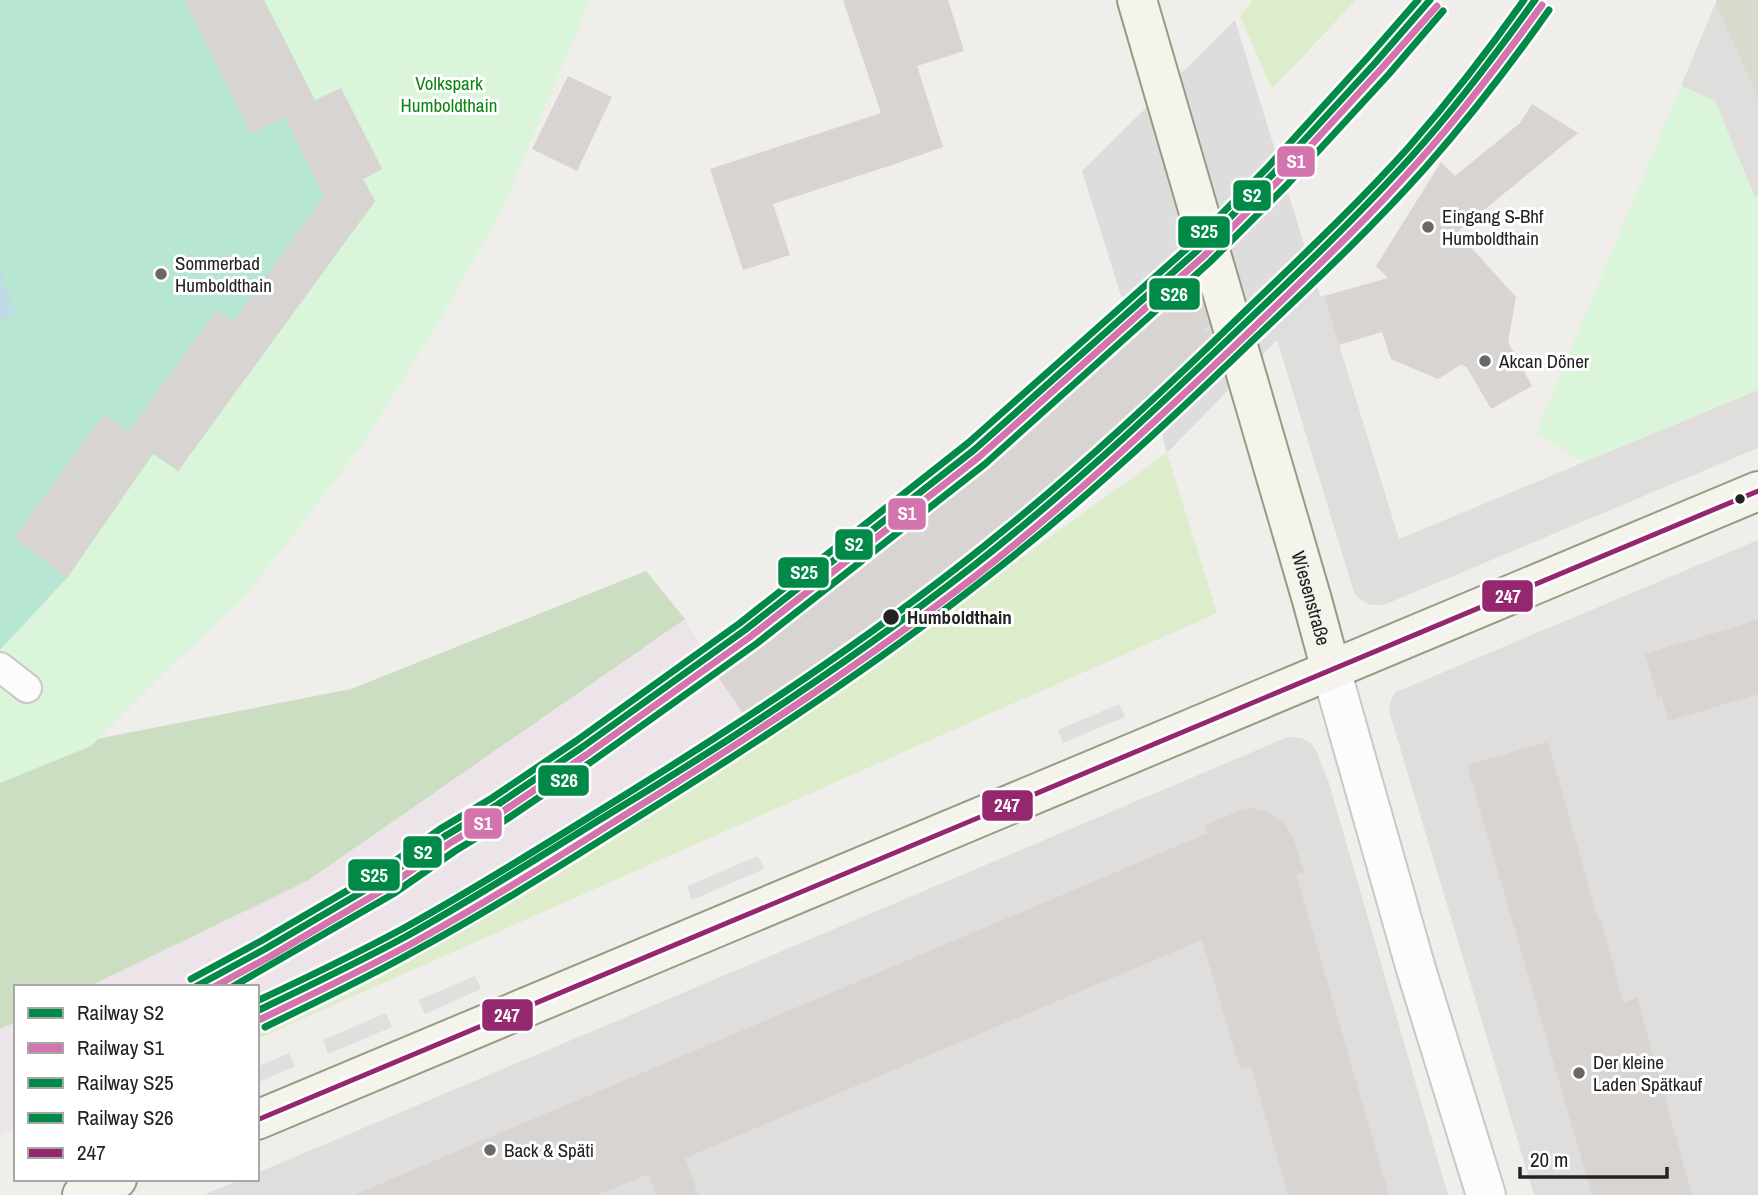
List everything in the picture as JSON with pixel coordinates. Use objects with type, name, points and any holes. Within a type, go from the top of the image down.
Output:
[{"type":"street","name":"Wiesenstraße","points":[[1136,0],[1312,600],[1416,969],[1486,1195]]},
{"type":"street","points":[[259,1118],[1758,491]]},
{"type":"street","points":[[82,1195],[113,1181]]},
{"type":"lane","points":[[0,667],[27,688]]},
{"type":"shaded area","points":[[1717,0],[1758,0],[1758,196],[1755,198],[1715,101],[1681,86]]},
{"type":"shaded area","points":[[1717,0],[1758,0],[1758,98],[1716,3]]},
{"type":"shaded area","points":[[1320,296],[1324,296],[1399,539],[1758,390],[1758,448],[1384,605],[1370,605],[1358,598],[1354,592],[1277,340]]},
{"type":"shaded area","points":[[1758,540],[1758,1195],[1534,1195],[1389,711],[1391,700],[1396,692]]},
{"type":"shaded area","points":[[685,619],[718,674],[768,739],[591,852],[491,910],[259,1017],[259,985],[92,985],[307,881]]},
{"type":"shaded area","points":[[1119,704],[1125,717],[1063,743],[1058,730]]},
{"type":"shaded area","points":[[1288,737],[1301,738],[1311,743],[1329,783],[1448,1195],[204,1195],[237,1181],[259,1181],[259,1172]]},
{"type":"shaded area","points":[[758,856],[764,869],[692,900],[687,886]]},
{"type":"shaded area","points":[[475,976],[481,989],[425,1014],[418,1000]]},
{"type":"shaded area","points":[[386,1013],[392,1027],[328,1054],[323,1040]]},
{"type":"shaded area","points":[[14,1023],[14,1129],[0,1135],[0,1029]]},
{"type":"shaded area","points":[[289,1053],[295,1066],[259,1082],[259,1066]]},
{"type":"green space","name":"Sommerbad Humboldthain","points":[[0,0],[264,0],[315,100],[341,88],[382,169],[363,179],[375,201],[178,471],[153,454],[67,578],[0,650]]},
{"type":"green space","name":"Volkspark Humboldthain","points":[[264,0],[590,0],[502,210],[436,327],[361,447],[245,597],[91,746],[0,783],[0,650],[67,578],[153,453],[177,470],[363,179],[381,170],[340,89],[315,101]]},
{"type":"green space","points":[[1253,0],[1356,0],[1272,89],[1240,16]]},
{"type":"green space","points":[[1681,86],[1715,101],[1755,197],[1758,196],[1758,390],[1583,462],[1536,433]]},
{"type":"green space","points":[[1167,453],[1217,613],[259,1038],[259,1017],[491,911],[591,852],[768,739]]},
{"type":"green space","points":[[646,571],[685,619],[307,881],[92,985],[14,985],[14,1023],[0,1029],[0,773],[25,753],[351,689]]},
{"type":"water","points":[[0,268],[16,314],[0,321]]},
{"type":"pier","points":[[1235,20],[1320,296],[1167,453],[1146,376],[1082,171]]},
{"type":"building","points":[[184,0],[264,0],[315,101],[341,88],[382,169],[363,179],[375,201],[178,471],[153,453],[67,578],[14,538],[104,414],[128,432],[217,310],[233,322],[324,196],[285,117],[251,134]]},
{"type":"building","points":[[843,0],[948,0],[964,51],[917,66],[943,147],[773,204],[790,255],[743,270],[710,169],[881,113]]},
{"type":"building","points":[[568,76],[612,97],[577,171],[532,149]]},
{"type":"building","name":"Eingang S-Bhf Humboldthain","points":[[1532,104],[1578,133],[1457,232],[1516,297],[1508,342],[1532,386],[1491,409],[1466,366],[1462,364],[1438,379],[1391,359],[1382,332],[1339,345],[1324,296],[1388,278],[1376,266],[1441,162],[1455,176],[1520,123]]},
{"type":"building","points":[[1190,261],[1209,325],[1201,332],[1210,330],[1214,342],[1095,452],[968,558],[747,719],[711,667],[973,459]]},
{"type":"building","points":[[1758,620],[1758,694],[1669,721],[1661,696],[1658,698],[1645,654]]},
{"type":"building","points":[[1548,742],[1623,1003],[1637,997],[1692,1195],[1592,1195],[1467,765]]},
{"type":"building","points":[[1251,808],[1273,815],[1283,822],[1293,837],[1304,872],[1296,874],[1389,1195],[1288,1195],[1251,1066],[1240,1069],[1202,940],[685,1158],[698,1195],[656,1195],[649,1174],[597,1195],[354,1195],[1208,833],[1205,825]]},
{"type":"rail line","name":"S25","points":[[191,979],[379,872],[576,741],[740,623],[968,443],[1192,244],[1267,168],[1418,0]]},
{"type":"rail line","name":"S2","points":[[199,985],[384,879],[581,748],[745,630],[974,450],[1198,250],[1273,174],[1430,0]]},
{"type":"rail line","name":"S25","points":[[259,1000],[404,928],[545,845],[773,700],[959,566],[1121,429],[1344,215],[1408,148],[1482,57],[1524,0]]},
{"type":"rail line","name":"S2","points":[[259,1010],[429,923],[645,792],[741,732],[835,668],[972,567],[1041,511],[1140,422],[1348,223],[1445,118],[1535,0]]},
{"type":"rail line","name":"S1","points":[[261,1019],[409,945],[552,861],[810,696],[978,574],[1047,518],[1147,429],[1355,229],[1451,124],[1542,5]]},
{"type":"rail line","name":"S1","points":[[218,985],[388,887],[450,843],[502,812],[586,755],[750,637],[979,457],[1204,256],[1279,180],[1437,6]]},
{"type":"rail line","name":"S26","points":[[265,1027],[395,962],[556,868],[815,702],[900,643],[983,580],[1052,524],[1153,435],[1362,235],[1458,129],[1549,10]]},
{"type":"rail line","name":"S26","points":[[235,985],[393,894],[591,762],[756,644],[985,464],[1210,262],[1286,186],[1443,11]]},
{"type":"transit line","name":"247","points":[[259,1119],[1758,491]]},
{"type":"place","name":"Eingang S-Bhf Humboldthain","points":[[1428,227]]},
{"type":"place","name":"Sommerbad Humboldthain","points":[[161,274]]},
{"type":"place","name":"Akcan Döner","points":[[1485,361]]},
{"type":"place","name":"Humboldthain","points":[[891,617]]},
{"type":"place","name":"Der kleine Laden Spätkauf","points":[[1579,1073]]},
{"type":"place","name":"Back & Späti","points":[[490,1150]]}]
